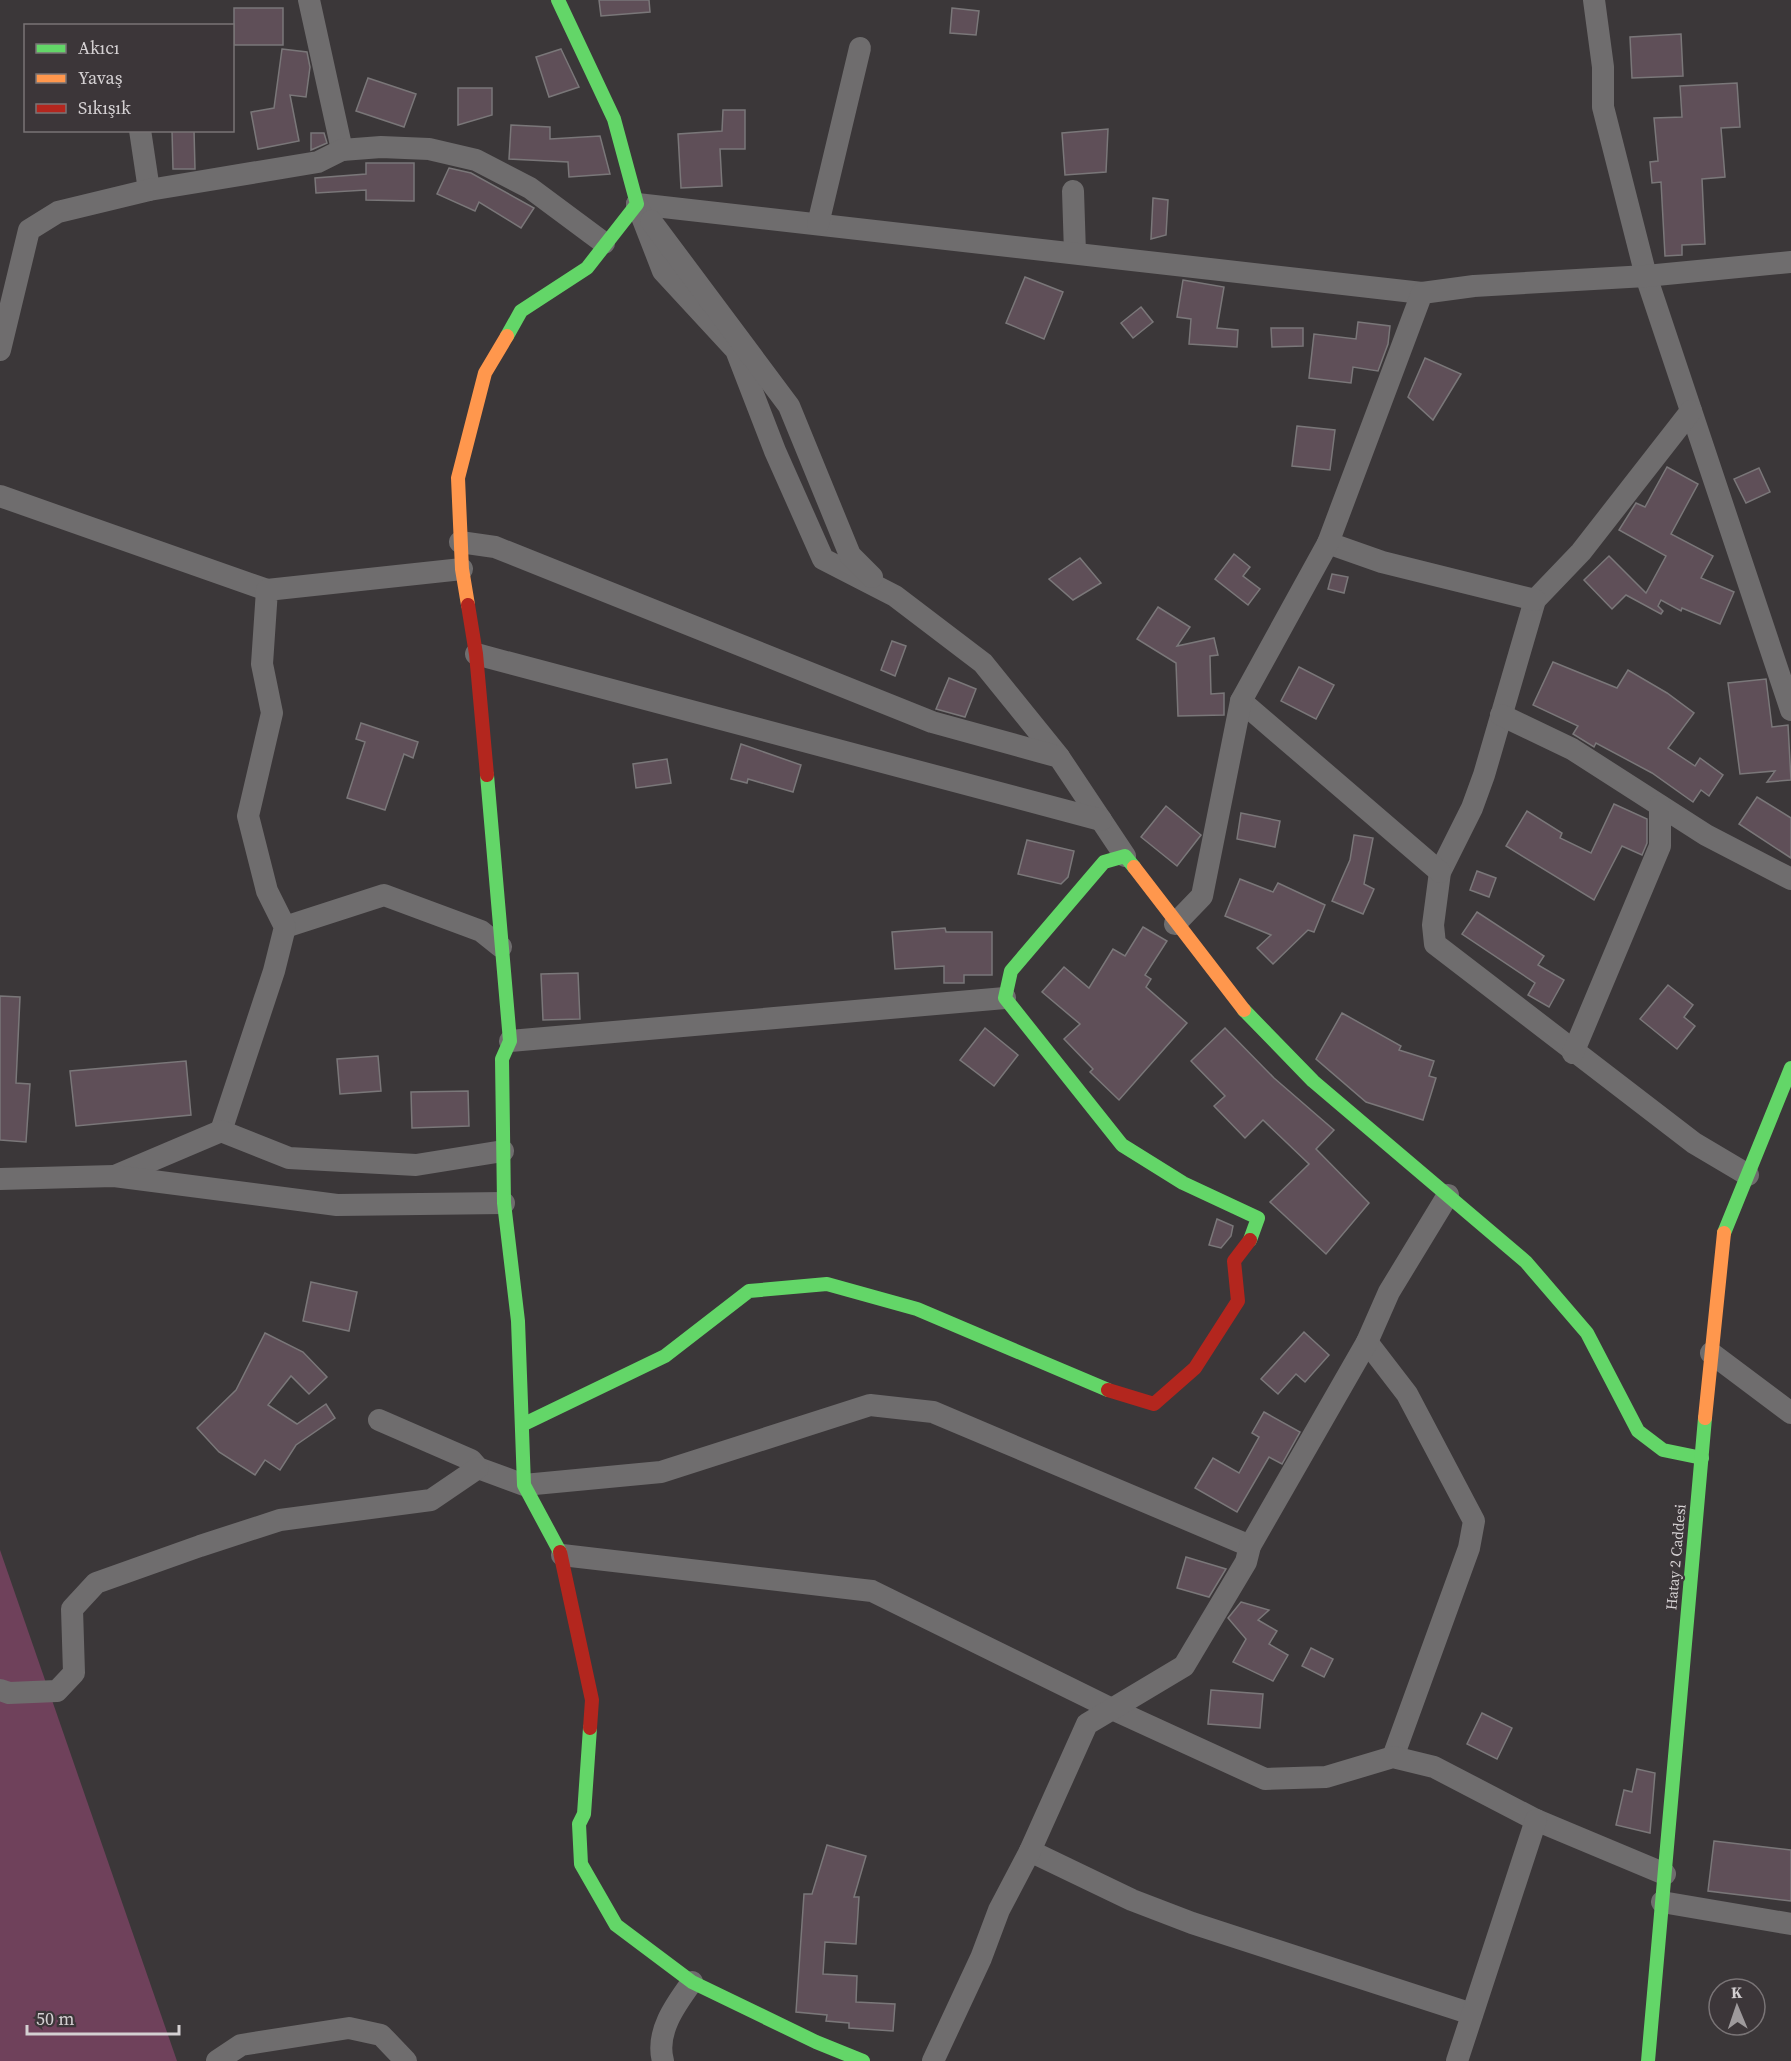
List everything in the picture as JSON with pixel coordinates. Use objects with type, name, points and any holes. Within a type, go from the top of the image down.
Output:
[{"type":"street","points":[[309,0],[342,150]]},
{"type":"street","points":[[558,0],[614,119],[637,204],[663,272],[736,350],[776,451],[824,559],[895,596],[983,663],[1059,757],[1125,856],[1175,924],[1247,1014],[1313,1081],[1526,1262],[1587,1333],[1638,1431],[1663,1450],[1702,1458]]},
{"type":"street","points":[[1594,0],[1603,67],[1603,107],[1646,276],[1791,710]]},
{"type":"street","points":[[818,224],[860,48]]},
{"type":"street","points":[[140,132],[149,189]]},
{"type":"street","points":[[0,350],[29,230],[58,212],[149,189],[318,162],[342,150],[381,147],[429,149],[476,160],[530,188],[604,243]]},
{"type":"street","points":[[1073,191],[1075,253]]},
{"type":"street","points":[[637,204],[1422,292],[1474,286],[1646,276],[1791,262]]},
{"type":"street","points":[[637,204],[604,243],[587,268],[521,311],[485,373],[458,478],[462,569],[476,654],[510,1041],[502,1059],[504,1203],[519,1321],[524,1485],[562,1555],[592,1700],[584,1814],[579,1824],[581,1864],[616,1925],[692,1982],[816,2042],[863,2061]]},
{"type":"street","points":[[1175,924],[1202,896],[1240,701],[1328,543],[1422,292]]},
{"type":"street","points":[[1691,411],[1581,552],[1535,600],[1522,652],[1472,808],[1440,872],[1433,925],[1435,944],[1694,1143],[1748,1175]]},
{"type":"street","points":[[0,496],[267,590],[462,569]]},
{"type":"street","points":[[460,542],[495,547],[932,722],[1059,757]]},
{"type":"street","points":[[1328,543],[1382,562],[1535,600]]},
{"type":"street","points":[[221,1131],[274,971],[285,927],[267,891],[248,816],[272,712],[262,664],[267,590]]},
{"type":"street","points":[[476,654],[1101,820]]},
{"type":"street","points":[[1240,701],[1440,872]]},
{"type":"street","points":[[1501,715],[1572,749],[1706,835],[1791,879]]},
{"type":"street","points":[[1574,1053],[1660,846],[1660,806]]},
{"type":"street","points":[[1005,998],[1011,971],[1104,862],[1125,856]]},
{"type":"street","points":[[285,927],[384,894],[481,931],[501,947]]},
{"type":"street","points":[[510,1041],[1005,998]]},
{"type":"street","points":[[522,1425],[665,1356],[749,1291],[827,1284],[917,1309],[1089,1384],[1154,1404],[1195,1368],[1238,1301],[1234,1261],[1252,1238],[1258,1218],[1183,1183],[1122,1145],[1005,998]]},
{"type":"street","name":"Hatay 2 Caddesi","points":[[1648,2061],[1721,1239],[1791,1068]]},
{"type":"street","points":[[114,1176],[221,1131],[289,1158],[416,1165],[503,1151]]},
{"type":"street","points":[[0,1179],[114,1176],[337,1205],[504,1203]]},
{"type":"street","points":[[933,2061],[981,1958],[999,1910],[1030,1851],[1087,1724],[1110,1708],[1184,1666],[1246,1562],[1250,1546],[1367,1342],[1389,1292],[1448,1195]]},
{"type":"street","points":[[1367,1342],[1407,1394],[1474,1521],[1469,1548],[1393,1757]]},
{"type":"street","points":[[1711,1353],[1791,1413]]},
{"type":"street","points":[[379,1420],[471,1460],[478,1468],[524,1485],[661,1472],[870,1405],[933,1412],[1250,1546]]},
{"type":"street","points":[[0,1690],[9,1693],[57,1691],[74,1673],[72,1609],[96,1583],[280,1520],[431,1500],[478,1468]]},
{"type":"street","points":[[562,1555],[872,1591],[1110,1708],[1265,1779],[1326,1777],[1393,1757],[1434,1767],[1536,1820],[1665,1874]]},
{"type":"street","points":[[1457,2061],[1536,1820]]},
{"type":"street","points":[[1030,1851],[1132,1900],[1191,1923],[1472,2014]]},
{"type":"street","points":[[1662,1902],[1791,1924]]},
{"type":"street","points":[[663,2061],[660,2050],[670,2013],[692,1982]]},
{"type":"street","points":[[217,2061],[241,2045],[349,2028],[381,2035],[406,2061]]},
{"type":"shaded area","points":[[0,1550],[177,2061],[0,2061]]},
{"type":"building","points":[[599,0],[649,0],[650,12],[601,16]]},
{"type":"building","points":[[234,8],[283,8],[283,45],[234,45]]},
{"type":"building","points":[[952,8],[979,11],[976,35],[950,33]]},
{"type":"building","points":[[1681,34],[1683,76],[1632,78],[1630,37]]},
{"type":"building","points":[[282,49],[307,52],[310,67],[306,97],[290,95],[299,141],[258,149],[251,112],[274,108]]},
{"type":"building","points":[[561,49],[579,87],[549,97],[536,57]]},
{"type":"building","points":[[368,78],[416,94],[404,127],[356,111]]},
{"type":"building","points":[[1737,83],[1740,127],[1721,128],[1725,177],[1702,179],[1705,244],[1682,245],[1682,255],[1665,256],[1661,182],[1652,183],[1650,162],[1658,161],[1654,118],[1682,117],[1680,86]]},
{"type":"building","points":[[458,88],[492,88],[492,115],[458,125]]},
{"type":"building","points":[[723,110],[745,110],[745,149],[720,149],[722,186],[681,188],[678,134],[722,131]]},
{"type":"building","points":[[511,125],[550,127],[550,139],[600,136],[610,174],[569,177],[568,162],[509,159]]},
{"type":"building","points":[[1108,129],[1106,172],[1065,175],[1062,133]]},
{"type":"building","points":[[172,132],[194,132],[195,169],[173,169]]},
{"type":"building","points":[[311,133],[324,133],[327,143],[311,150]]},
{"type":"building","points":[[366,163],[414,163],[414,201],[366,200],[366,190],[316,193],[315,178],[366,174]]},
{"type":"building","points":[[449,168],[471,173],[534,208],[521,228],[479,202],[475,211],[437,194]]},
{"type":"building","points":[[1153,198],[1168,200],[1166,235],[1151,239]]},
{"type":"building","points":[[1025,277],[1063,292],[1044,339],[1006,323]]},
{"type":"building","points":[[1183,280],[1224,287],[1217,328],[1238,330],[1237,347],[1189,344],[1191,319],[1177,317]]},
{"type":"building","points":[[1141,307],[1153,322],[1133,338],[1121,323]]},
{"type":"building","points":[[1358,322],[1390,326],[1388,344],[1378,371],[1353,367],[1351,383],[1309,378],[1314,334],[1356,339]]},
{"type":"building","points":[[1271,328],[1303,328],[1303,346],[1272,347]]},
{"type":"building","points":[[1425,358],[1461,374],[1433,420],[1408,397]]},
{"type":"building","points":[[1297,426],[1335,430],[1330,470],[1292,466]]},
{"type":"building","points":[[1667,467],[1698,484],[1671,534],[1713,556],[1701,578],[1734,592],[1720,624],[1682,608],[1681,611],[1661,600],[1658,606],[1663,611],[1661,614],[1626,595],[1612,609],[1584,580],[1609,556],[1646,593],[1666,556],[1619,530],[1636,503],[1645,507]]},
{"type":"building","points":[[1759,468],[1770,492],[1746,503],[1734,479]]},
{"type":"building","points":[[1234,554],[1250,567],[1243,576],[1260,589],[1248,605],[1215,579]]},
{"type":"building","points":[[1080,558],[1101,583],[1073,600],[1049,579]]},
{"type":"building","points":[[1332,574],[1348,577],[1344,593],[1328,589]]},
{"type":"building","points":[[1158,607],[1190,627],[1177,646],[1214,638],[1218,655],[1210,656],[1211,694],[1224,693],[1224,715],[1178,716],[1176,663],[1137,639]]},
{"type":"building","points":[[892,641],[906,646],[895,676],[881,670]]},
{"type":"building","points":[[1553,662],[1617,688],[1628,670],[1667,693],[1694,713],[1668,748],[1695,766],[1700,758],[1723,775],[1709,796],[1701,790],[1693,802],[1652,773],[1596,743],[1594,747],[1573,734],[1578,726],[1533,705]]},
{"type":"building","points":[[1299,667],[1334,685],[1316,719],[1281,701]]},
{"type":"building","points":[[949,678],[976,689],[965,717],[936,709]]},
{"type":"building","points":[[1766,679],[1772,727],[1788,725],[1791,780],[1767,782],[1775,771],[1740,774],[1728,683]]},
{"type":"building","points":[[361,723],[418,742],[413,758],[404,754],[385,810],[347,798],[365,742],[356,739]]},
{"type":"building","points":[[741,744],[801,765],[793,792],[748,779],[747,783],[731,779]]},
{"type":"building","points":[[667,759],[671,783],[636,788],[633,764]]},
{"type":"building","points":[[1757,797],[1791,818],[1791,858],[1739,824]]},
{"type":"building","points":[[1614,804],[1647,819],[1647,843],[1642,855],[1622,846],[1594,900],[1506,846],[1527,811],[1562,833],[1560,838],[1591,853]]},
{"type":"building","points":[[1166,806],[1201,835],[1177,866],[1141,837]]},
{"type":"building","points":[[1241,813],[1280,821],[1275,847],[1237,839]]},
{"type":"building","points":[[1354,835],[1373,838],[1364,884],[1374,889],[1363,914],[1332,901],[1350,860]]},
{"type":"building","points":[[1027,840],[1074,851],[1068,877],[1061,884],[1018,874]]},
{"type":"building","points":[[1477,871],[1496,878],[1489,897],[1470,890]]},
{"type":"building","points":[[1240,879],[1273,892],[1278,883],[1325,905],[1314,932],[1308,930],[1273,964],[1257,948],[1271,935],[1225,916]]},
{"type":"building","points":[[1477,912],[1544,956],[1538,965],[1564,980],[1549,1007],[1528,995],[1535,983],[1462,934]]},
{"type":"building","points":[[1143,927],[1167,941],[1145,975],[1151,979],[1146,987],[1187,1023],[1119,1100],[1090,1072],[1093,1069],[1064,1039],[1080,1024],[1042,992],[1064,967],[1089,988],[1113,949],[1125,956]]},
{"type":"building","points":[[945,928],[946,932],[992,932],[992,975],[964,975],[964,983],[944,983],[944,966],[895,969],[892,932]]},
{"type":"building","points":[[578,973],[580,1019],[543,1020],[541,974]]},
{"type":"building","points":[[1668,985],[1693,1005],[1684,1017],[1695,1026],[1677,1049],[1640,1019]]},
{"type":"building","points":[[0,996],[20,997],[16,1083],[30,1084],[26,1142],[0,1140]]},
{"type":"building","points":[[1342,1013],[1401,1046],[1399,1050],[1434,1061],[1429,1076],[1436,1078],[1423,1120],[1366,1102],[1316,1059]]},
{"type":"building","points":[[985,1028],[1018,1055],[994,1086],[960,1060]]},
{"type":"building","points":[[1225,1028],[1274,1078],[1334,1130],[1316,1149],[1369,1203],[1326,1254],[1270,1202],[1309,1164],[1263,1120],[1245,1138],[1214,1106],[1225,1096],[1191,1061]]},
{"type":"building","points":[[378,1056],[381,1091],[340,1094],[337,1059]]},
{"type":"building","points":[[186,1061],[191,1115],[76,1126],[70,1071]]},
{"type":"building","points":[[468,1091],[469,1126],[412,1128],[411,1092]]},
{"type":"building","points":[[1217,1219],[1233,1226],[1231,1236],[1221,1248],[1209,1245]]},
{"type":"building","points":[[311,1282],[357,1292],[349,1331],[303,1321]]},
{"type":"building","points":[[1304,1332],[1329,1355],[1305,1382],[1296,1374],[1278,1394],[1261,1379]]},
{"type":"building","points":[[265,1333],[303,1352],[327,1377],[309,1394],[291,1376],[268,1405],[297,1424],[326,1404],[335,1418],[296,1445],[280,1470],[265,1460],[255,1475],[219,1452],[197,1428],[236,1390]]},
{"type":"building","points":[[1264,1412],[1300,1432],[1282,1464],[1269,1457],[1237,1512],[1195,1488],[1213,1458],[1239,1473],[1259,1437],[1252,1433]]},
{"type":"building","points":[[1186,1557],[1226,1569],[1209,1597],[1177,1588]]},
{"type":"building","points":[[1241,1602],[1269,1610],[1258,1620],[1277,1631],[1269,1644],[1288,1655],[1273,1681],[1233,1662],[1246,1639],[1228,1618]]},
{"type":"building","points":[[1311,1648],[1333,1659],[1324,1677],[1302,1666]]},
{"type":"building","points":[[1211,1690],[1263,1694],[1260,1728],[1208,1724]]},
{"type":"building","points":[[1482,1713],[1512,1728],[1497,1759],[1467,1744]]},
{"type":"building","points":[[1637,1769],[1655,1773],[1650,1833],[1616,1825],[1624,1790],[1632,1792]]},
{"type":"building","points":[[1714,1841],[1791,1850],[1791,1901],[1708,1891]]},
{"type":"building","points":[[827,1845],[866,1856],[854,1897],[859,1897],[856,1944],[825,1942],[823,1974],[857,1976],[856,2002],[895,2004],[893,2031],[849,2028],[849,2023],[826,2021],[827,2015],[796,2012],[804,1894],[812,1894]]},
{"type":"traffic: fast","points":[[507,336],[521,311],[587,268],[637,204],[614,119],[558,0]]},
{"type":"traffic: fast","points":[[487,775],[510,1041],[502,1059],[504,1203],[518,1321],[524,1485],[560,1552]]},
{"type":"traffic: fast","points":[[1134,867],[1125,856],[1104,862],[1011,971],[1005,998],[1122,1145],[1183,1183],[1258,1218],[1250,1240]]},
{"type":"traffic: fast","points":[[1244,1010],[1313,1081],[1526,1262],[1587,1333],[1638,1431],[1663,1450],[1702,1458]]},
{"type":"traffic: fast","points":[[1724,1233],[1791,1068]]},
{"type":"traffic: fast","points":[[522,1425],[665,1356],[749,1291],[827,1284],[917,1309],[1108,1390]]},
{"type":"traffic: fast","points":[[1648,2061],[1705,1418]]},
{"type":"traffic: fast","points":[[590,1728],[584,1814],[579,1824],[581,1864],[616,1925],[692,1982],[816,2042],[863,2061]]},
{"type":"traffic: slow","points":[[468,605],[462,569],[458,478],[485,373],[507,336]]},
{"type":"traffic: slow","points":[[1134,867],[1244,1010]]},
{"type":"traffic: slow","points":[[1705,1418],[1724,1233]]},
{"type":"traffic: jam","points":[[468,605],[476,654],[487,775]]},
{"type":"traffic: jam","points":[[1108,1390],[1154,1404],[1195,1368],[1238,1301],[1234,1261],[1250,1240]]},
{"type":"traffic: jam","points":[[560,1552],[592,1700],[590,1728]]}]
